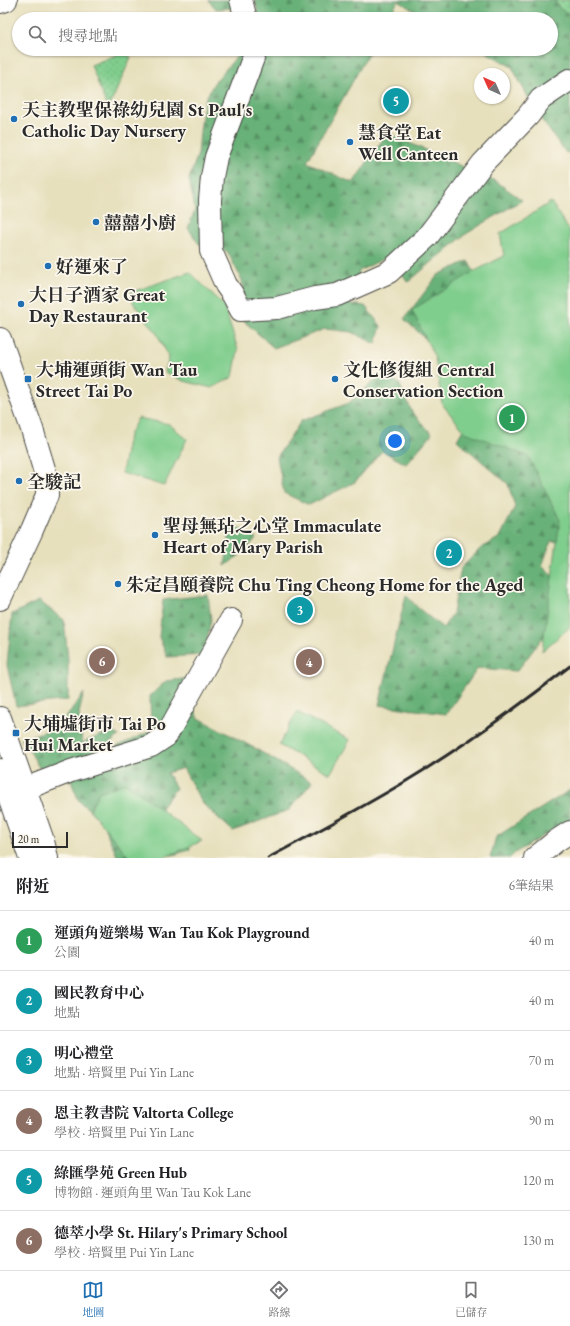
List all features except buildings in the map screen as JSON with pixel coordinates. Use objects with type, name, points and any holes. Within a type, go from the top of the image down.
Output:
[{"type":"street","points":[[0,2],[6,0]]},
{"type":"street","points":[[241,0],[244,12]]},
{"type":"street","points":[[253,56],[216,157],[210,200],[211,251],[226,286],[233,295],[240,310],[277,308],[315,298],[337,295],[389,272],[427,238],[483,163],[528,116],[541,99],[569,80]]},
{"type":"street","points":[[0,599],[47,495],[47,479],[35,436],[2,352]]},
{"type":"street","points":[[17,791],[151,746],[166,736],[231,620]]},
{"type":"street","points":[[0,718],[17,791],[30,858]]},
{"type":"street","points":[[0,770],[17,791],[47,858]]},
{"type":"street","points":[[535,858],[570,832]]},
{"type":"street","points":[[556,858],[570,848]]},
{"type":"green space","points":[[208,0],[238,0],[234,8],[216,9]]},
{"type":"green space","points":[[255,0],[570,0],[570,152],[566,153],[536,112],[512,67],[493,56],[558,56],[558,12],[418,12],[398,1],[392,12],[258,12]]},
{"type":"green space","points":[[555,0],[570,0],[570,14],[560,9]]},
{"type":"green space","points":[[114,56],[131,57],[108,110],[91,65]]},
{"type":"green space","points":[[237,56],[367,56],[307,162],[353,183],[387,133],[497,182],[522,200],[466,234],[408,282],[389,256],[359,271],[356,290],[333,302],[365,306],[381,326],[376,344],[352,332],[325,329],[274,348],[245,322],[242,280],[227,251],[199,244],[188,228],[195,210],[189,179],[198,154],[205,100],[214,83]]},
{"type":"green space","points":[[551,202],[570,232],[570,627],[542,651],[560,520],[528,456],[465,432],[442,404],[435,358],[412,310],[473,272],[504,256],[500,234]]},
{"type":"green space","points":[[468,261],[490,300],[426,339],[404,319],[438,275]]},
{"type":"green space","points":[[190,272],[224,306],[238,350],[233,377],[212,388],[184,381],[165,372],[169,357],[156,332],[134,304],[129,293]]},
{"type":"green space","points":[[380,376],[399,383],[412,412],[432,434],[406,464],[382,451],[355,482],[309,505],[284,493],[277,457],[301,421],[349,403]]},
{"type":"green space","points":[[517,379],[570,542],[551,541],[542,566],[570,593],[570,602],[517,671],[478,668],[446,714],[379,705],[406,595],[418,608],[443,628],[453,613],[461,568],[480,549],[500,537],[515,507],[508,484],[457,440],[467,422]]},
{"type":"green space","points":[[138,418],[169,424],[187,439],[164,486],[122,473],[129,435]]},
{"type":"green space","points":[[232,524],[256,538],[245,551],[225,566],[230,532]]},
{"type":"green space","points":[[208,595],[211,620],[204,655],[167,657],[159,637],[163,600]]},
{"type":"green space","points":[[39,601],[64,620],[68,659],[68,700],[16,706],[7,665],[12,614]]},
{"type":"green space","points":[[206,676],[194,704],[197,717],[312,782],[289,810],[233,831],[202,803],[183,768],[167,773],[176,788],[157,813],[191,849],[176,854],[167,855],[144,845],[144,858],[118,858],[101,820],[79,801],[70,779],[105,752],[151,731],[150,696],[166,681]]},
{"type":"green space","points":[[84,693],[79,713],[82,743],[112,731],[119,736],[95,754],[42,773],[21,739],[59,727]]},
{"type":"green space","points":[[297,712],[350,740],[330,774],[279,745]]},
{"type":"green space","points":[[126,783],[202,841],[163,858],[130,858],[90,810],[99,792]]},
{"type":"green space","points":[[570,790],[570,819],[515,853],[510,858],[490,858],[496,837]]},
{"type":"railway","points":[[268,858],[353,812],[425,770],[530,697],[570,666]]},
{"type":"place","name":"綠匯學苑 Green Hub","points":[[396,101]]},
{"type":"place","name":"天主教聖保祿幼兒園 St Paul's Catholic Day Nursery","points":[[14,119]]},
{"type":"place","name":"慧食堂 Eat Well Canteen","points":[[350,142]]},
{"type":"place","name":"囍囍小廚","points":[[96,222]]},
{"type":"place","name":"好運來了","points":[[48,266]]},
{"type":"place","name":"大日子酒家 Great Day Restaurant","points":[[21,304]]},
{"type":"place","name":"大埔運頭街 Wan Tau Street Tai Po","points":[[28,379]]},
{"type":"place","name":"文化修復組 Central Conservation Section","points":[[335,379]]},
{"type":"place","name":"運頭角遊樂場 Wan Tau Kok Playground","points":[[512,418]]},
{"type":"place","name":"全駿記","points":[[19,481]]},
{"type":"place","name":"聖母無玷之心堂 Immaculate Heart of Mary Parish","points":[[155,535]]},
{"type":"place","name":"國民教育中心","points":[[449,553]]},
{"type":"place","name":"朱定昌頤養院 Chu Ting Cheong Home for the Aged","points":[[118,584]]},
{"type":"place","name":"明心禮堂","points":[[300,610]]},
{"type":"place","name":"德萃小學 St. Hilary's Primary School","points":[[102,661]]},
{"type":"place","name":"恩主教書院 Valtorta College","points":[[309,662]]},
{"type":"place","name":"大埔墟街市 Tai Po Hui Market","points":[[16,733]]}]
